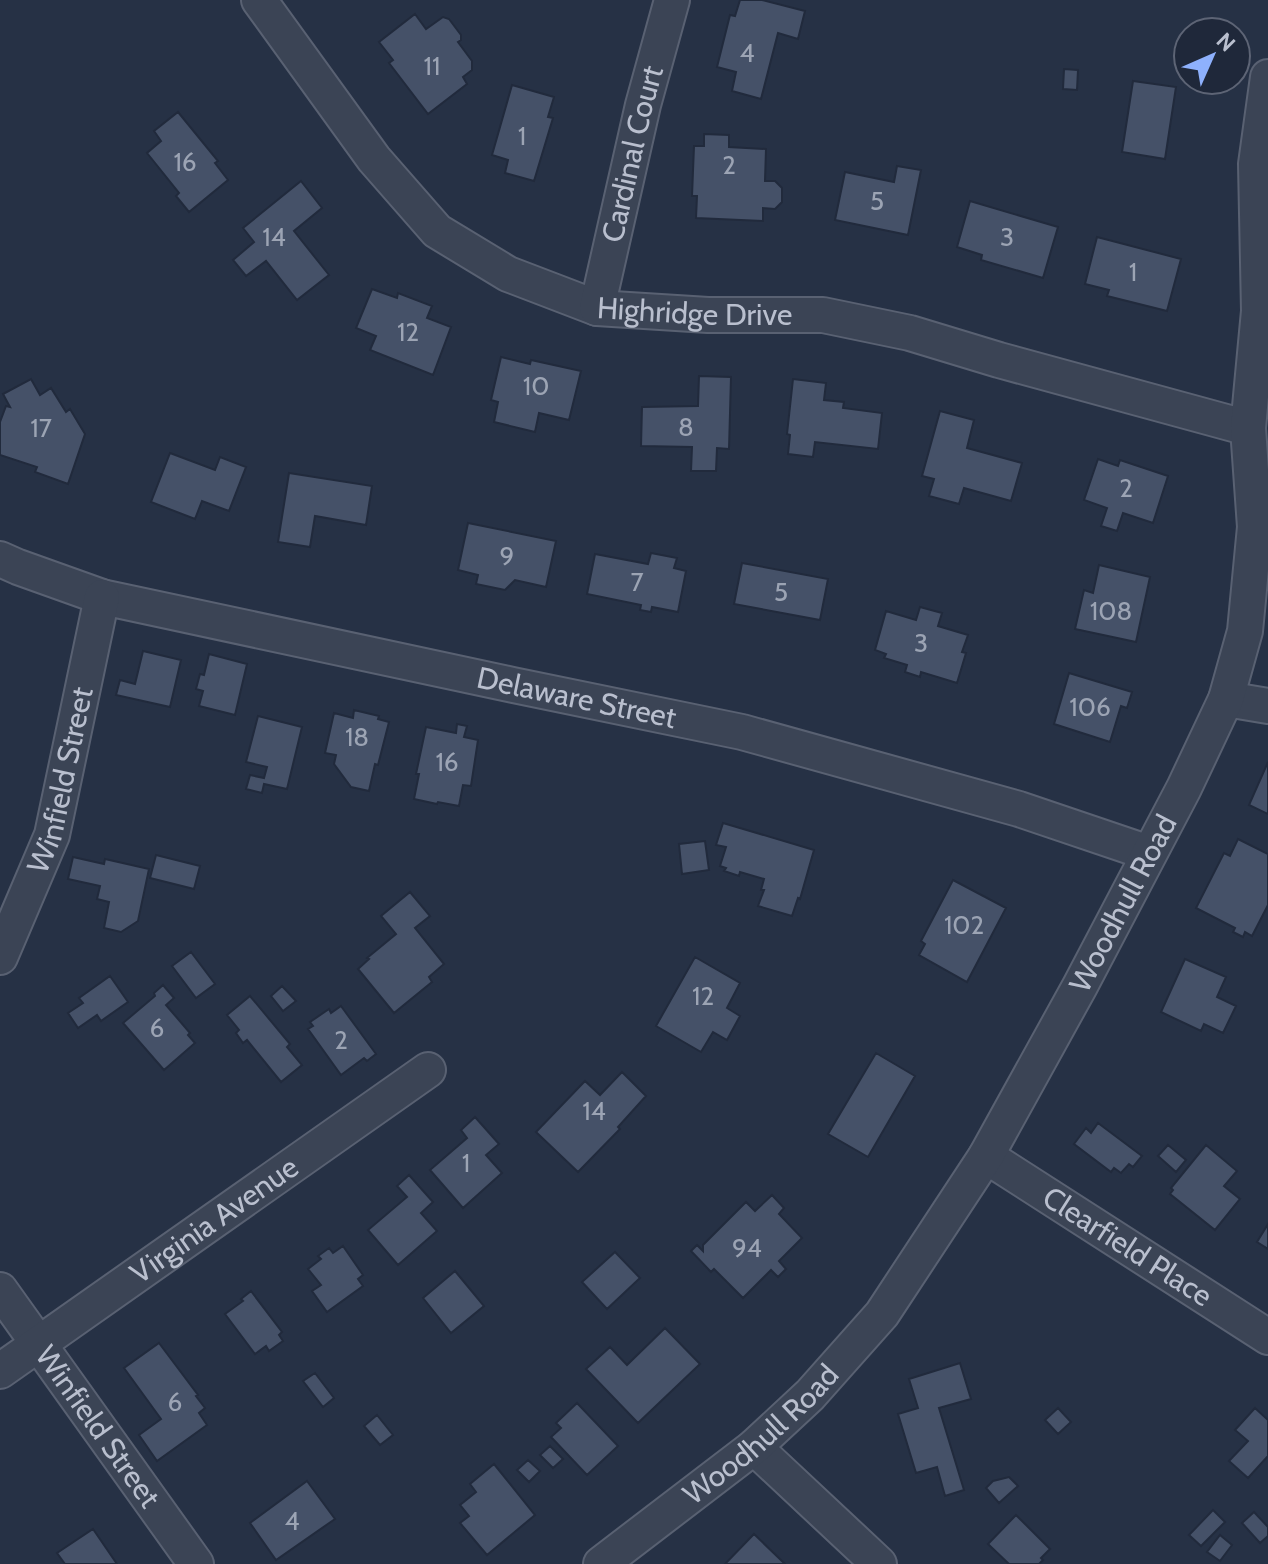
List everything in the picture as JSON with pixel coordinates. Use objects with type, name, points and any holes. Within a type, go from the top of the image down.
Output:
[{"type":"street","name":"Highridge Drive","points":[[259,0],[374,159],[437,231],[508,274],[597,308],[708,315],[823,315],[910,333],[1248,428]]},
{"type":"street","name":"Cardinal Court","points":[[597,308],[643,105],[672,0]]},
{"type":"street","name":"Woodhull Road","points":[[601,1564],[754,1447],[810,1395],[882,1314],[986,1156],[1184,788],[1226,699],[1245,631],[1255,527],[1248,428],[1259,311],[1262,166],[1268,77]]},
{"type":"street","name":"Delaware Street","points":[[0,559],[102,597],[742,732],[1019,809],[1149,853]]},
{"type":"street","name":"Winfield Street","points":[[0,957],[52,835],[102,597]]},
{"type":"street","points":[[1226,699],[1268,706]]},
{"type":"street","name":"Virginia Avenue","points":[[0,1371],[428,1070]]},
{"type":"street","name":"Clearfield Place","points":[[986,1156],[1268,1337]]},
{"type":"street","name":"Winfield Street","points":[[0,1290],[196,1564]]},
{"type":"street","points":[[754,1447],[879,1564]]},
{"type":"building","points":[[740,0],[762,0],[805,11],[798,39],[778,33],[761,99],[732,91],[736,72],[717,67],[730,15],[735,16]]},
{"type":"building","points":[[415,14],[426,29],[443,17],[449,19],[461,35],[458,42],[472,61],[472,70],[463,77],[467,84],[428,114],[389,63],[393,60],[379,42]]},
{"type":"building","points":[[1064,69],[1078,70],[1077,90],[1063,89]]},
{"type":"building","points":[[1133,81],[1172,86],[1172,96],[1175,96],[1165,159],[1122,152]]},
{"type":"building","points":[[512,85],[554,97],[548,117],[553,118],[534,181],[505,173],[508,160],[492,155]]},
{"type":"building","points":[[178,112],[218,161],[215,163],[228,180],[189,212],[176,196],[179,193],[147,153],[161,141],[154,131]]},
{"type":"building","points":[[704,134],[729,135],[729,147],[766,149],[765,181],[775,181],[782,188],[782,202],[775,209],[763,208],[763,221],[696,218],[697,196],[692,196],[694,146],[704,146]]},
{"type":"building","points":[[897,166],[921,170],[908,235],[835,220],[845,172],[894,182]]},
{"type":"building","points":[[301,181],[322,208],[294,231],[329,275],[297,300],[266,261],[246,276],[233,260],[254,242],[243,228]]},
{"type":"building","points":[[970,201],[1058,227],[1043,278],[981,260],[982,255],[957,247]]},
{"type":"building","points":[[1097,237],[1181,259],[1167,311],[1107,296],[1109,290],[1085,284]]},
{"type":"building","points":[[372,289],[397,298],[398,293],[432,306],[427,318],[451,327],[433,375],[370,350],[376,336],[356,328]]},
{"type":"building","points":[[501,357],[581,371],[569,420],[539,413],[535,432],[494,422],[498,402],[491,400]]},
{"type":"building","points":[[699,376],[731,377],[729,449],[717,448],[716,471],[691,471],[692,447],[641,446],[642,407],[698,406]]},
{"type":"building","points":[[31,379],[40,395],[51,388],[66,412],[70,409],[85,434],[68,484],[35,472],[37,467],[0,455],[0,422],[6,406],[10,407],[3,394]]},
{"type":"building","points":[[793,379],[826,383],[824,400],[844,402],[843,408],[882,413],[878,449],[815,442],[813,457],[788,454]]},
{"type":"building","points":[[940,411],[974,420],[967,448],[1022,463],[1011,501],[964,488],[959,504],[929,496],[934,479],[922,476]]},
{"type":"building","points":[[170,453],[215,470],[220,457],[246,467],[229,511],[202,501],[195,519],[151,502]]},
{"type":"building","points":[[1098,459],[1118,466],[1120,460],[1168,476],[1153,523],[1123,513],[1117,531],[1101,526],[1107,508],[1084,500]]},
{"type":"building","points":[[289,473],[372,486],[366,525],[315,516],[310,547],[278,542]]},
{"type":"building","points":[[468,523],[556,541],[546,587],[515,580],[505,590],[476,584],[478,575],[458,570]]},
{"type":"building","points":[[651,553],[677,558],[674,568],[686,571],[678,612],[652,607],[651,612],[640,610],[641,605],[587,594],[595,554],[648,564]]},
{"type":"building","points":[[742,563],[828,579],[820,620],[734,604]]},
{"type":"building","points":[[1099,565],[1150,577],[1136,642],[1075,629],[1084,590],[1093,593]]},
{"type":"building","points":[[920,607],[942,613],[938,626],[968,635],[957,683],[921,672],[920,677],[905,672],[907,665],[884,658],[886,654],[875,650],[886,611],[916,620]]},
{"type":"building","points":[[143,651],[181,660],[170,707],[116,695],[120,680],[135,684]]},
{"type":"building","points":[[209,654],[247,664],[235,715],[199,706],[203,691],[196,689],[200,674],[204,675]]},
{"type":"building","points":[[1069,673],[1132,692],[1127,708],[1121,706],[1110,742],[1054,724]]},
{"type":"building","points":[[354,710],[379,716],[378,719],[389,722],[369,791],[351,787],[334,764],[336,755],[325,753],[334,713],[353,718]]},
{"type":"building","points":[[258,716],[302,727],[287,789],[264,784],[262,793],[246,789],[250,775],[264,778],[267,767],[246,762]]},
{"type":"building","points":[[457,724],[467,726],[464,737],[478,740],[471,786],[463,785],[459,806],[414,799],[426,727],[456,733]]},
{"type":"building","points":[[1268,762],[1268,814],[1249,805]]},
{"type":"building","points":[[723,823],[814,850],[792,916],[758,906],[764,879],[740,872],[739,876],[724,871],[726,868],[720,866],[726,847],[716,845]]},
{"type":"building","points":[[1238,839],[1268,854],[1268,905],[1252,936],[1245,932],[1243,937],[1233,932],[1235,928],[1196,908],[1224,853],[1230,856]]},
{"type":"building","points":[[705,841],[709,870],[682,874],[679,844]]},
{"type":"building","points":[[156,855],[200,866],[194,889],[150,878]]},
{"type":"building","points":[[73,857],[104,864],[105,859],[149,869],[138,921],[121,932],[104,928],[109,902],[97,899],[100,886],[68,879]]},
{"type":"building","points":[[953,880],[1006,908],[967,982],[919,955],[925,944],[921,941]]},
{"type":"building","points":[[410,892],[430,916],[415,928],[444,964],[429,977],[432,982],[394,1013],[358,969],[396,934],[381,916]]},
{"type":"building","points":[[191,952],[215,984],[196,998],[172,966]]},
{"type":"building","points":[[695,957],[740,983],[727,1008],[740,1016],[727,1040],[713,1032],[701,1052],[656,1026]]},
{"type":"building","points":[[1185,959],[1226,977],[1217,997],[1236,1006],[1223,1033],[1204,1024],[1201,1031],[1161,1012]]},
{"type":"building","points":[[110,976],[128,1002],[101,1021],[97,1015],[78,1028],[68,1013],[83,1003],[79,998]]},
{"type":"building","points":[[163,985],[174,998],[166,1005],[195,1043],[164,1070],[123,1023],[155,996],[154,993]]},
{"type":"building","points":[[282,986],[296,1001],[283,1011],[271,996]]},
{"type":"building","points":[[250,996],[290,1044],[287,1047],[302,1065],[281,1082],[247,1040],[243,1043],[236,1033],[239,1030],[227,1015]]},
{"type":"building","points":[[341,1006],[376,1054],[367,1061],[364,1058],[341,1075],[308,1029],[313,1026],[310,1022],[329,1009],[331,1013]]},
{"type":"building","points":[[876,1053],[915,1076],[868,1157],[828,1134]]},
{"type":"building","points":[[622,1072],[646,1096],[618,1127],[620,1129],[578,1172],[536,1132],[585,1081],[600,1095]]},
{"type":"building","points":[[475,1117],[499,1144],[486,1155],[502,1173],[463,1208],[430,1170],[467,1138],[461,1130]]},
{"type":"building","points":[[1098,1123],[1142,1156],[1133,1167],[1129,1164],[1121,1173],[1114,1168],[1111,1172],[1074,1144],[1086,1128],[1091,1133]]},
{"type":"building","points":[[1168,1145],[1186,1160],[1176,1172],[1158,1156]]},
{"type":"building","points":[[1206,1145],[1237,1171],[1224,1186],[1240,1199],[1215,1230],[1170,1194],[1171,1188]]},
{"type":"building","points":[[409,1175],[433,1202],[421,1213],[437,1231],[398,1265],[368,1230],[407,1197],[397,1186]]},
{"type":"building","points":[[772,1195],[784,1208],[779,1214],[802,1238],[779,1261],[786,1269],[778,1277],[771,1270],[743,1298],[691,1251],[697,1245],[703,1251],[703,1245],[746,1202],[755,1211]]},
{"type":"building","points":[[1268,1224],[1268,1249],[1257,1242]]},
{"type":"building","points":[[343,1246],[363,1275],[358,1279],[363,1286],[327,1312],[312,1291],[321,1285],[308,1269],[329,1248],[333,1253]]},
{"type":"building","points":[[615,1252],[640,1278],[607,1309],[582,1282]]},
{"type":"building","points":[[455,1271],[484,1306],[451,1333],[423,1298]]},
{"type":"building","points":[[251,1291],[282,1332],[279,1335],[283,1341],[269,1351],[266,1346],[255,1354],[225,1314]]},
{"type":"building","points":[[665,1328],[700,1364],[638,1423],[586,1369],[610,1347],[627,1365]]},
{"type":"building","points":[[159,1343],[198,1395],[205,1408],[199,1413],[207,1425],[157,1461],[139,1435],[161,1419],[124,1368]]},
{"type":"building","points":[[960,1363],[971,1399],[939,1408],[964,1490],[945,1496],[937,1467],[916,1473],[898,1414],[918,1408],[909,1379]]},
{"type":"building","points":[[315,1373],[334,1398],[323,1407],[303,1381]]},
{"type":"building","points":[[577,1403],[618,1446],[587,1475],[551,1437],[561,1428],[556,1423]]},
{"type":"building","points":[[1058,1408],[1071,1422],[1058,1434],[1045,1420]]},
{"type":"building","points":[[1255,1408],[1268,1420],[1268,1456],[1248,1478],[1229,1461],[1248,1441],[1235,1430]]},
{"type":"building","points":[[377,1415],[393,1435],[380,1445],[364,1426]]},
{"type":"building","points":[[550,1446],[563,1459],[553,1468],[540,1455]]},
{"type":"building","points":[[528,1460],[540,1471],[529,1482],[517,1470]]},
{"type":"building","points":[[494,1464],[535,1515],[487,1555],[460,1523],[469,1516],[460,1505],[476,1492],[470,1484]]},
{"type":"building","points":[[1009,1477],[1018,1486],[999,1503],[986,1488],[993,1481]]},
{"type":"building","points":[[307,1481],[335,1519],[276,1560],[250,1523]]},
{"type":"building","points":[[1213,1510],[1225,1522],[1201,1546],[1189,1535]]},
{"type":"building","points":[[1254,1512],[1268,1527],[1268,1536],[1260,1543],[1242,1523]]},
{"type":"building","points":[[1016,1515],[1050,1549],[1039,1564],[1009,1564],[988,1544]]},
{"type":"building","points":[[93,1529],[117,1564],[65,1564],[57,1553]]},
{"type":"building","points":[[754,1534],[785,1564],[725,1564]]},
{"type":"building","points":[[1220,1535],[1232,1545],[1220,1561],[1207,1552]]}]
